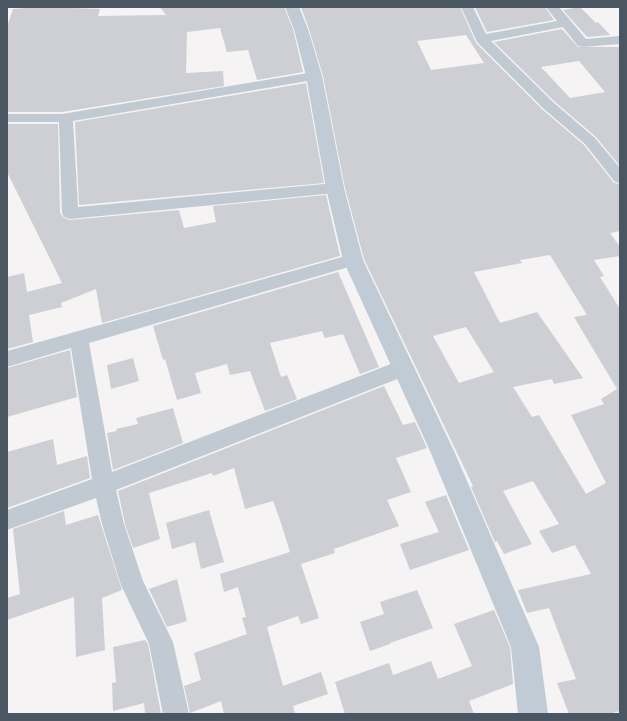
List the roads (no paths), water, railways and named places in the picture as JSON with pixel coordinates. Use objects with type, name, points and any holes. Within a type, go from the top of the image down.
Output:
[{"type":"street","points":[[292,7],[301,29],[314,76],[335,188],[353,260],[442,451],[525,647],[533,714]]},
{"type":"street","points":[[467,7],[482,40],[549,106],[590,141],[620,178]]},
{"type":"street","points":[[552,7],[584,44],[620,40]]},
{"type":"street","points":[[482,40],[565,23]]},
{"type":"street","points":[[7,118],[66,117],[314,76]]},
{"type":"street","points":[[66,117],[70,213],[335,188]]},
{"type":"street","points":[[7,359],[353,260]]},
{"type":"street","points":[[79,338],[104,485],[113,524],[133,586],[161,642],[176,714]]},
{"type":"street","points":[[7,520],[104,485],[403,368]]}]
